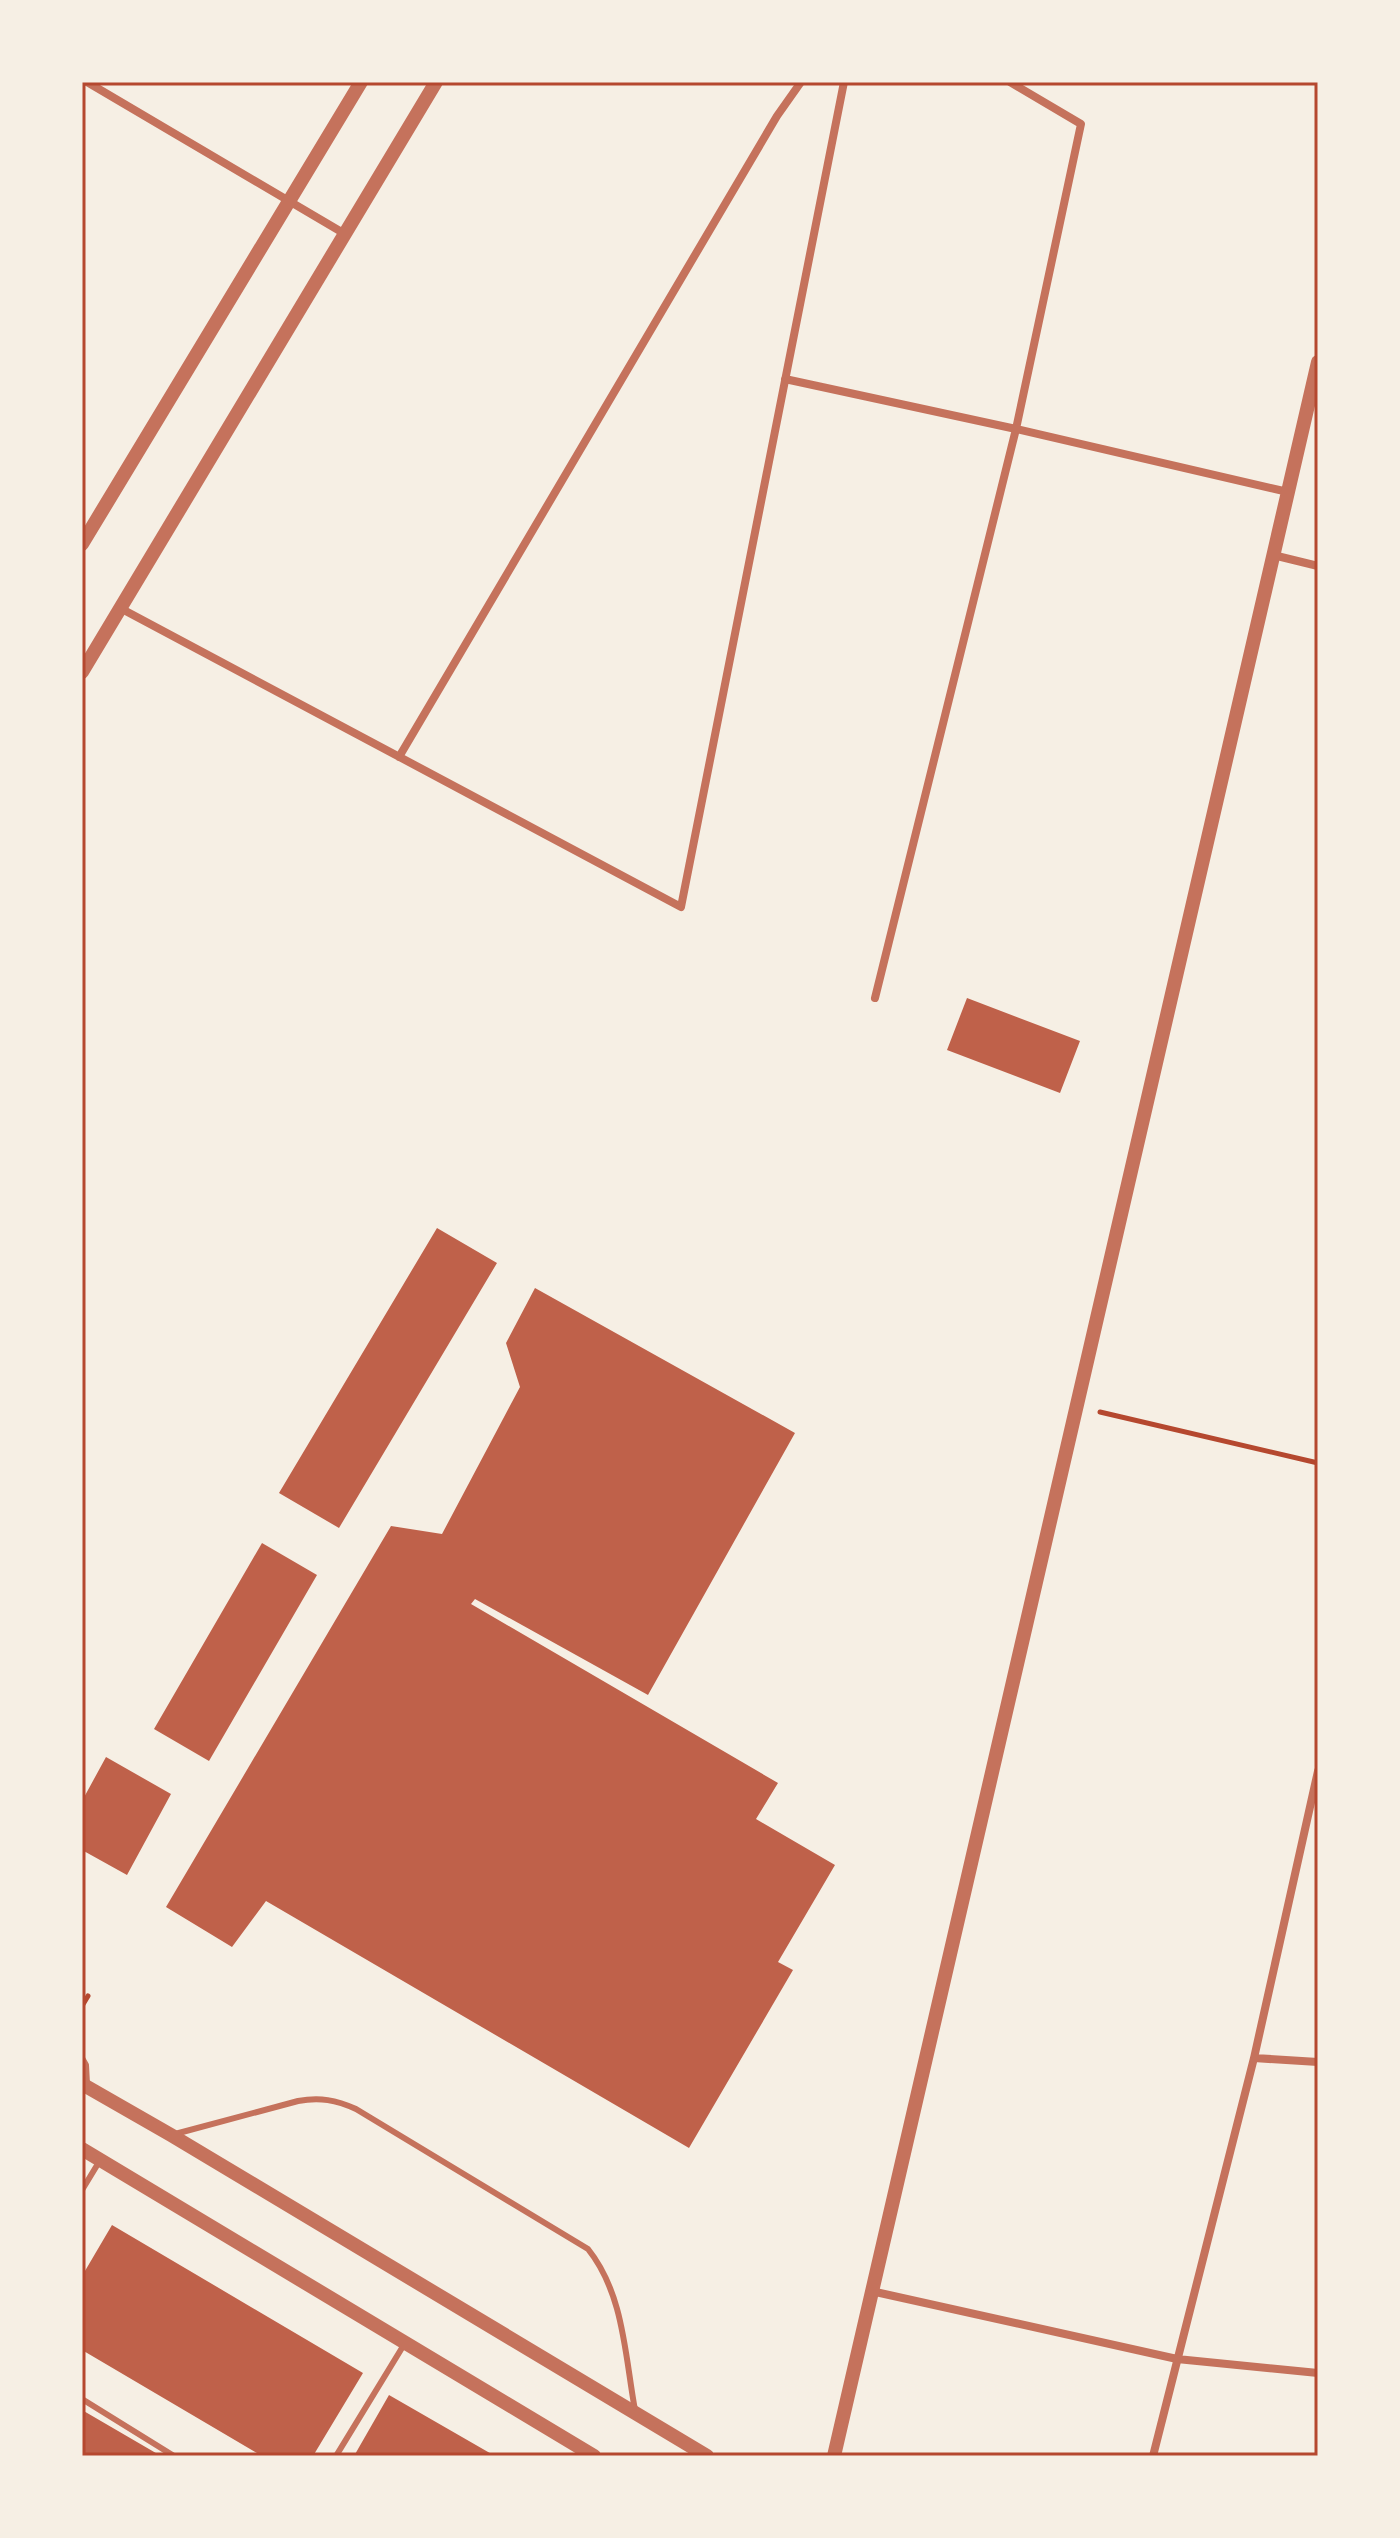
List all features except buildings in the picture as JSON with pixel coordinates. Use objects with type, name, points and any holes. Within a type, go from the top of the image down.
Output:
[{"type":"street","points":[[87,82],[345,234]]},
{"type":"street","points":[[82,544],[361,82]]},
{"type":"street","points":[[82,672],[436,82]]},
{"type":"street","points":[[399,757],[777,116],[801,82]]},
{"type":"street","points":[[120,608],[681,907],[844,82]]},
{"type":"street","points":[[875,998],[1016,429],[1081,124],[1010,82]]},
{"type":"street","points":[[834,2456],[1318,362]]},
{"type":"street","points":[[785,379],[1288,492]]},
{"type":"street","points":[[1273,555],[1318,566]]},
{"type":"street","points":[[1153,2456],[1254,2058],[1318,1771]]},
{"type":"street","points":[[1254,2058],[1318,2062]]},
{"type":"street","points":[[84,2086],[707,2456]]},
{"type":"street","points":[[82,2149],[594,2456]]},
{"type":"street","points":[[870,2291],[1177,2359],[1318,2373]]},
{"type":"lane","points":[[82,2058],[86,2065],[84,2086]]},
{"type":"lane","points":[[171,2135],[314,2098],[336,2100],[397,2134],[588,2249],[609,2282],[616,2305],[636,2414]]},
{"type":"lane","points":[[82,2190],[100,2160]]},
{"type":"lane","points":[[336,2456],[405,2343]]},
{"type":"lane","points":[[82,2399],[174,2456]]},
{"type":"path","points":[[1076,1406],[1318,1463]]},
{"type":"path","points":[[82,2006],[88,1996]]}]
